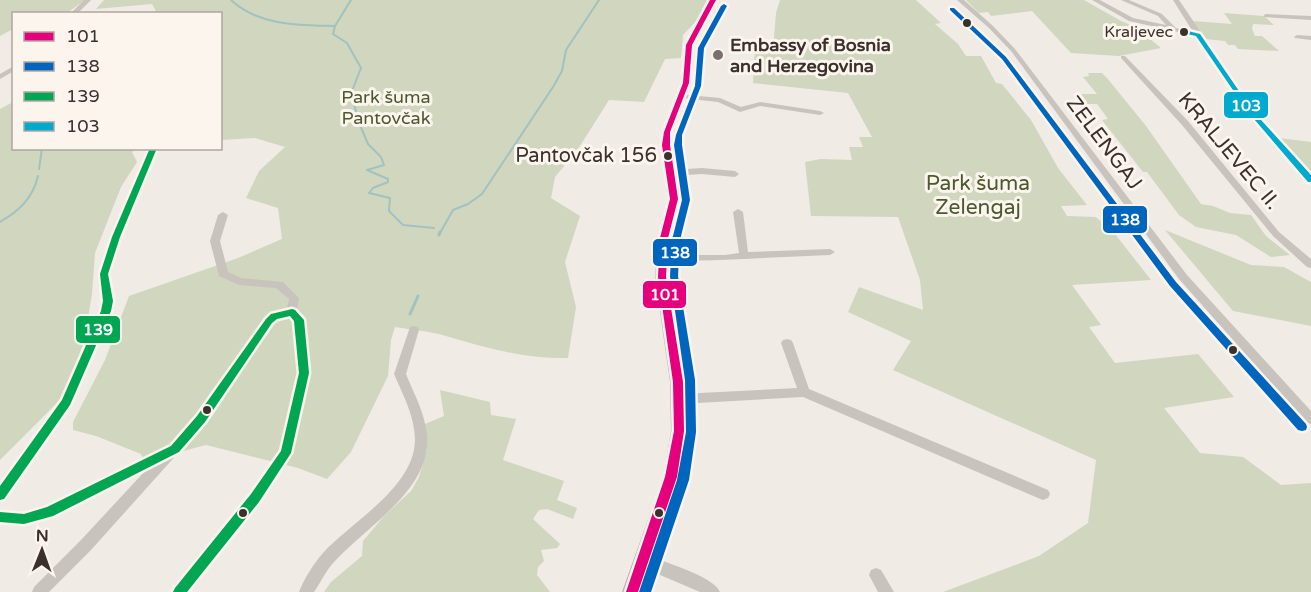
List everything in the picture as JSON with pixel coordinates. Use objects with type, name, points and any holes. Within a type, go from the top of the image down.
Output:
[{"type":"main road","points":[[632,592],[671,477],[680,431],[680,399],[661,258],[674,199],[666,145],[667,132],[687,75],[689,45],[713,0]]},
{"type":"street","points":[[76,12],[88,0]]},
{"type":"street","name":"ZELENGAJ","points":[[960,0],[992,27],[1012,50],[1184,277],[1311,419]]},
{"type":"street","points":[[1095,0],[1134,21],[1198,34]]},
{"type":"street","points":[[1124,0],[1160,15],[1174,28]]},
{"type":"street","points":[[1176,0],[1250,111],[1311,180]]},
{"type":"street","points":[[1266,16],[1311,18]]},
{"type":"street","points":[[1297,37],[1311,38]]},
{"type":"street","name":"KRALJEVEC II.","points":[[1123,57],[1185,123],[1276,234],[1311,265]]},
{"type":"street","points":[[681,96],[720,100],[740,110],[760,104],[820,113]]},
{"type":"street","points":[[0,495],[66,402],[106,311],[108,301],[104,274],[116,237],[153,150]]},
{"type":"street","points":[[671,173],[702,171],[735,174]]},
{"type":"street","points":[[738,212],[744,255]]},
{"type":"street","points":[[179,592],[255,498],[286,453],[304,373],[298,320],[292,312],[294,298],[279,285],[239,281],[224,274],[215,241],[223,215]]},
{"type":"street","points":[[661,258],[725,258],[744,255],[830,252]]},
{"type":"street","points":[[39,592],[201,419],[269,321],[274,316],[292,312]]},
{"type":"street","points":[[306,592],[328,558],[373,518],[405,482],[417,463],[422,445],[420,424],[415,403],[400,374],[414,330]]},
{"type":"street","points":[[788,343],[804,392]]},
{"type":"street","points":[[680,399],[804,392],[1043,494]]},
{"type":"street","points":[[0,517],[24,519],[49,512],[175,449]]},
{"type":"street","points":[[644,561],[699,583],[712,592]]},
{"type":"street","points":[[876,575],[887,592]]},
{"type":"green space","points":[[0,0],[85,0],[68,12],[12,12],[12,30],[0,36]]},
{"type":"green space","name":"Park šuma Pantovčak","points":[[104,0],[707,0],[698,19],[683,35],[681,58],[665,59],[644,102],[609,100],[578,149],[555,177],[551,198],[580,216],[565,262],[576,307],[568,358],[521,355],[434,333],[395,327],[391,340],[388,376],[351,452],[327,479],[298,468],[206,445],[144,461],[141,454],[96,436],[73,430],[73,422],[105,360],[129,296],[238,258],[282,239],[278,208],[246,198],[259,171],[285,147],[255,138],[222,140],[222,12],[150,12],[156,11],[152,4],[96,9]]},
{"type":"green space","name":"Park šuma Zelengaj","points":[[780,0],[916,0],[941,23],[935,24],[958,44],[966,56],[981,56],[996,83],[1002,84],[1031,120],[1058,168],[1087,205],[1061,206],[1067,216],[1096,217],[1115,234],[1151,280],[1072,285],[1101,325],[1089,327],[1115,363],[1198,354],[1234,397],[1164,408],[1200,453],[1243,457],[1281,485],[1311,483],[1311,592],[943,592],[1039,556],[1088,523],[1096,460],[893,370],[911,341],[848,312],[859,287],[923,310],[920,280],[898,217],[811,216],[805,162],[821,159],[852,160],[849,147],[863,147],[859,137],[872,137],[848,93],[753,83],[755,49],[773,49],[776,13]]},
{"type":"green space","points":[[966,0],[1084,0],[1136,27],[1161,48],[1119,56],[1071,53],[1032,11],[991,16],[988,12],[979,13]]},
{"type":"green space","points":[[1224,13],[1264,16],[1274,25],[1253,24],[1252,29],[1255,36],[1262,36],[1279,51],[1238,49],[1235,45],[1228,45],[1225,41],[1205,39],[1193,21],[1232,24]]},
{"type":"green space","points":[[1088,73],[1102,73],[1107,78],[1146,126],[1201,204],[1230,213],[1251,215],[1266,236],[1290,255],[1271,257],[1236,235],[1196,227],[1179,215],[1147,172],[1143,172],[1102,120],[1108,119],[1097,104],[1087,104],[1079,94],[1097,94],[1083,77],[1089,76]]},
{"type":"green space","points":[[12,103],[12,150],[134,150],[132,152],[137,162],[121,187],[95,253],[92,294],[84,342],[64,396],[0,460],[0,109]]},
{"type":"green space","points":[[1279,138],[1311,142],[1311,174],[1282,142]]},
{"type":"green space","points":[[1165,230],[1251,265],[1284,267],[1311,282],[1311,326],[1233,311]]},
{"type":"green space","points":[[440,390],[490,402],[491,415],[516,419],[503,460],[564,481],[557,500],[577,508],[573,519],[547,509],[539,510],[533,519],[560,544],[557,548],[541,550],[544,561],[538,567],[537,575],[550,592],[324,592],[331,582],[362,556],[363,541],[384,516],[411,491],[419,477],[427,450],[425,424],[444,416]]},
{"type":"waterway","points":[[231,0],[242,9],[267,19],[294,24],[335,26]]},
{"type":"waterway","points":[[335,26],[351,0]]},
{"type":"waterway","points":[[440,233],[453,210],[468,204],[482,194],[553,87],[562,71],[566,50],[599,0]]},
{"type":"waterway","points":[[335,26],[333,34],[347,43],[361,68],[352,91],[357,118],[368,144],[381,157],[384,165],[367,170],[388,179],[388,182],[373,188],[369,193],[390,198],[389,211],[403,225],[434,228]]},
{"type":"waterway","points":[[39,169],[42,150]]},
{"type":"waterway","points":[[0,222],[29,197],[38,176]]},
{"type":"waterway","points":[[410,314],[418,296]]},
{"type":"transit line","name":"101","points":[[632,592],[671,477],[679,431],[678,382],[662,277],[664,238],[674,199],[666,145],[667,132],[686,83],[689,45],[713,0]]},
{"type":"transit line","name":"138","points":[[645,592],[683,480],[691,432],[690,380],[674,276],[676,240],[686,200],[678,145],[679,135],[698,86],[701,48],[724,6]]},
{"type":"transit line","name":"138","points":[[952,9],[1004,58],[1173,284],[1302,427]]},
{"type":"transit line","name":"103","points":[[1184,32],[1198,35],[1250,111],[1311,180]]},
{"type":"transit line","name":"139","points":[[0,495],[66,402],[106,311],[108,301],[104,274],[116,237],[153,150]]},
{"type":"transit line","name":"139","points":[[0,517],[24,519],[49,512],[175,449],[201,419],[269,321],[274,316],[292,312],[299,320],[304,373],[286,453],[255,498],[179,592]]},
{"type":"place","name":"Kraljevec","points":[[1184,32]]},
{"type":"place","name":"Embassy of Bosnia and Herzegovina","points":[[718,55]]},
{"type":"place","name":"Pantovčak 156","points":[[668,156]]}]
